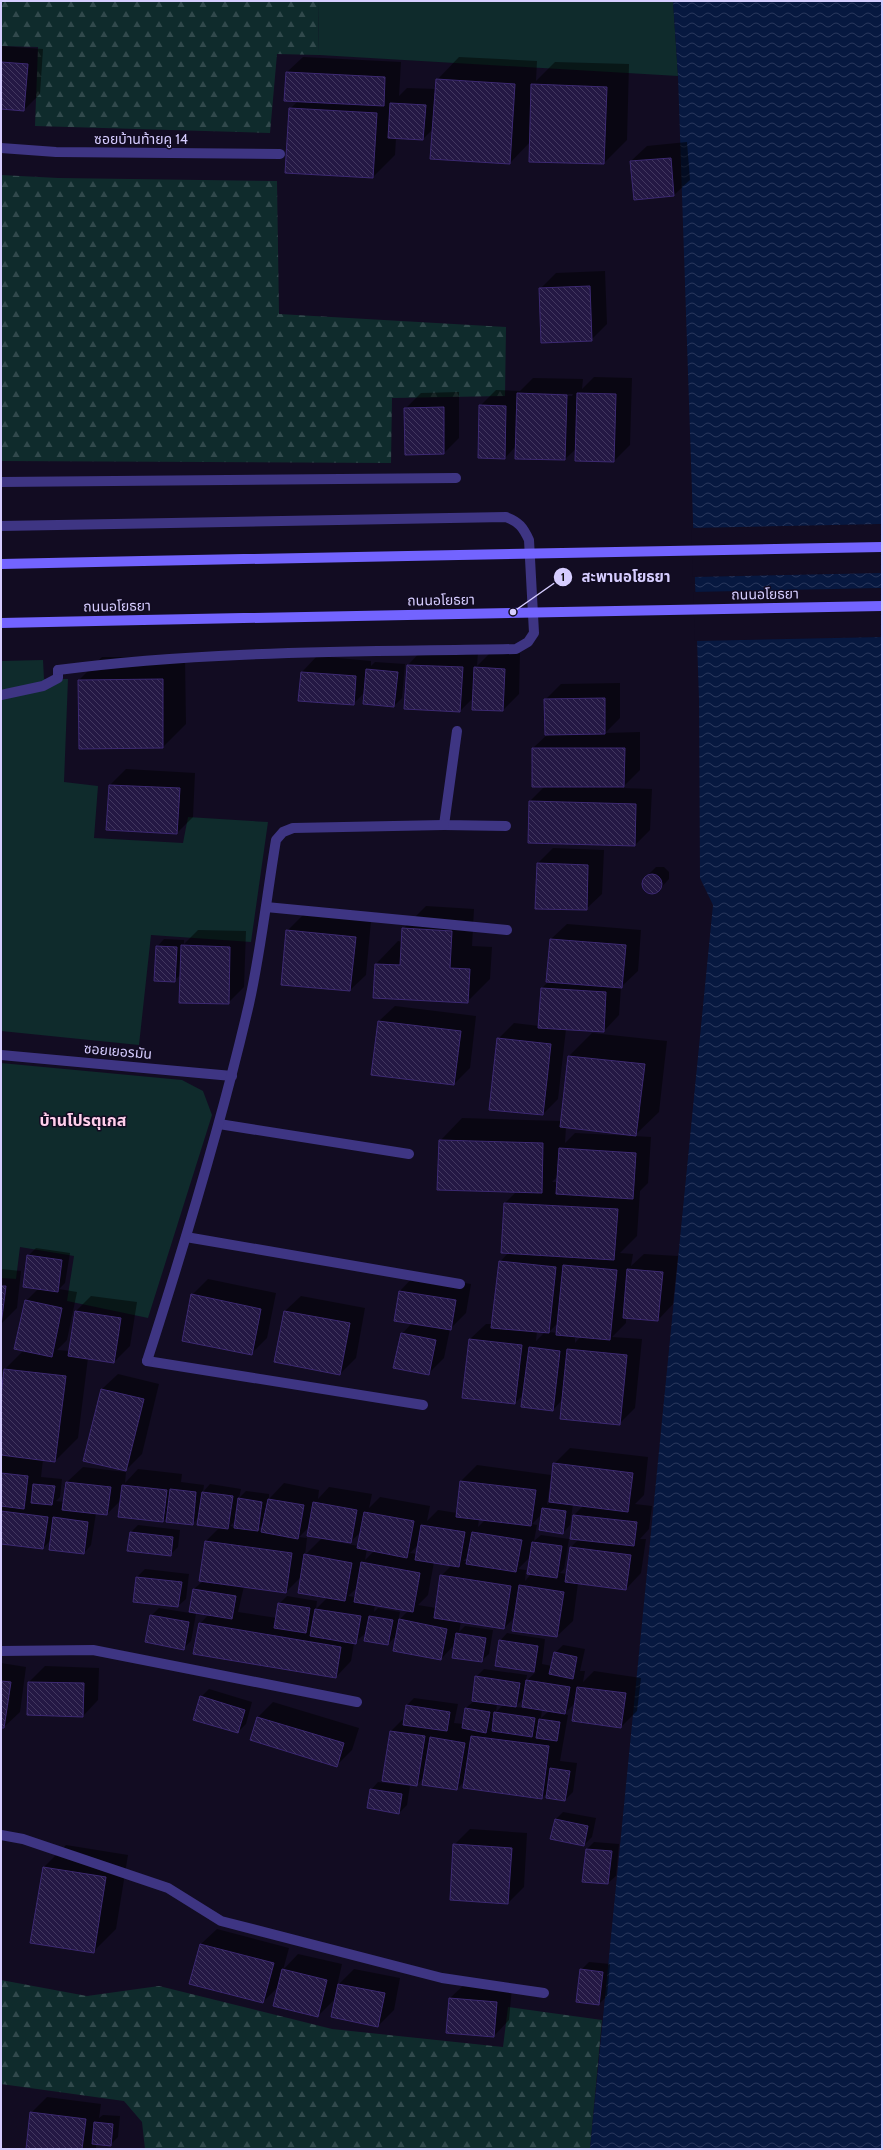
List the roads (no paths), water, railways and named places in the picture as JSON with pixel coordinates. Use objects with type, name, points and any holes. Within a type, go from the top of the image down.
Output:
[{"type":"main road","points":[[1,564],[882,547]]},
{"type":"main road","name":"ถนนอโยธยา","points":[[1,623],[882,606]]},
{"type":"street","name":"ซอยบ้านท้ายคู 14","points":[[1,148],[56,152],[280,154]]},
{"type":"street","points":[[1,482],[456,478]]},
{"type":"street","points":[[1,526],[506,517],[516,521],[523,527],[529,540],[534,633],[528,642],[516,649],[197,657],[115,662],[58,670],[58,678],[43,686],[1,695]]},
{"type":"street","points":[[444,825],[457,731]]},
{"type":"street","points":[[422,1405],[147,1361],[186,1237],[232,1076],[249,1002],[276,840],[283,832],[293,828],[444,825],[506,826]]},
{"type":"street","points":[[266,906],[507,930]]},
{"type":"street","name":"ซอยเยอรมัน","points":[[1,1055],[232,1076]]},
{"type":"street","points":[[219,1124],[409,1154]]},
{"type":"street","points":[[186,1237],[460,1284]]},
{"type":"street","points":[[1,1651],[93,1650],[357,1702]]},
{"type":"street","points":[[1,1835],[23,1839],[168,1888],[221,1921],[442,1978],[544,1992]]},
{"type":"water","points":[[673,1],[882,1],[882,2149],[590,2149],[713,905],[700,878],[699,699],[678,76]]},
{"type":"place","name":"สะพานอโยธยา","points":[[513,612]]},
{"type":"district","name":"บ้านโปรตุเกส","points":[[83,1120]]}]
